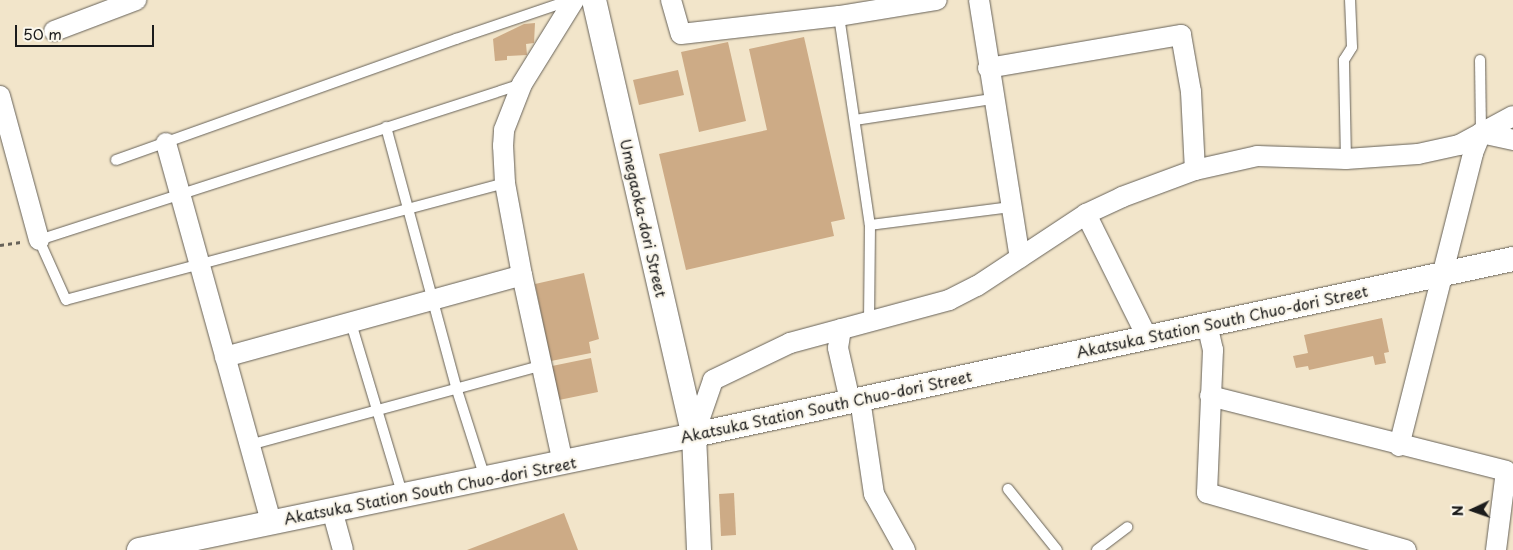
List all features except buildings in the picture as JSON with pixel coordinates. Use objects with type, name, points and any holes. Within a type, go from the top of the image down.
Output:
[{"type":"street","points":[[54,32],[136,0]]},
{"type":"street","points":[[671,0],[681,34],[839,16],[937,0]]},
{"type":"street","points":[[979,0],[1010,207],[1020,258]]},
{"type":"street","points":[[563,463],[539,366],[505,183],[504,130],[522,84],[579,1]]},
{"type":"street","name":"Umegaoka-dori Street","points":[[579,1],[694,435],[699,550]]},
{"type":"street","points":[[988,68],[1181,35],[1191,92],[1195,170]]},
{"type":"street","points":[[0,96],[3,121],[38,240]]},
{"type":"street","points":[[694,435],[713,380],[790,343],[948,300],[1020,258],[1086,214],[1122,197],[1195,170],[1257,156],[1346,160],[1418,154],[1459,145],[1513,116]]},
{"type":"street","points":[[1481,133],[1513,140]]},
{"type":"street","points":[[1399,446],[1441,274],[1473,153],[1481,133]]},
{"type":"street","points":[[166,143],[271,522]]},
{"type":"street","points":[[1086,214],[1147,337]]},
{"type":"street","name":"Akatsuka Station South Chuo-dori Street","points":[[139,550],[200,543],[271,522],[563,463],[1513,259]]},
{"type":"street","points":[[225,357],[522,275]]},
{"type":"street","points":[[1207,324],[1213,350],[1207,493],[1378,546],[1406,550]]},
{"type":"street","points":[[841,329],[838,348],[855,400],[874,494],[904,550]]},
{"type":"street","points":[[1210,396],[1399,446],[1506,471],[1496,550]]},
{"type":"street","points":[[332,510],[343,550]]},
{"type":"lane","points":[[1346,160],[1344,60],[1352,47],[1350,0]]},
{"type":"lane","points":[[116,160],[491,27],[562,3],[579,1]]},
{"type":"lane","points":[[839,16],[870,225],[868,322]]},
{"type":"lane","points":[[1480,60],[1481,133]]},
{"type":"lane","points":[[505,183],[66,300],[38,240],[522,84]]},
{"type":"lane","points":[[854,120],[993,99]]},
{"type":"lane","points":[[386,127],[456,387],[485,479]]},
{"type":"lane","points":[[870,225],[1010,207]]},
{"type":"lane","points":[[351,323],[403,496]]},
{"type":"lane","points":[[249,445],[456,387],[539,366]]},
{"type":"lane","points":[[1008,489],[1057,550]]},
{"type":"lane","points":[[1097,550],[1127,527]]}]
